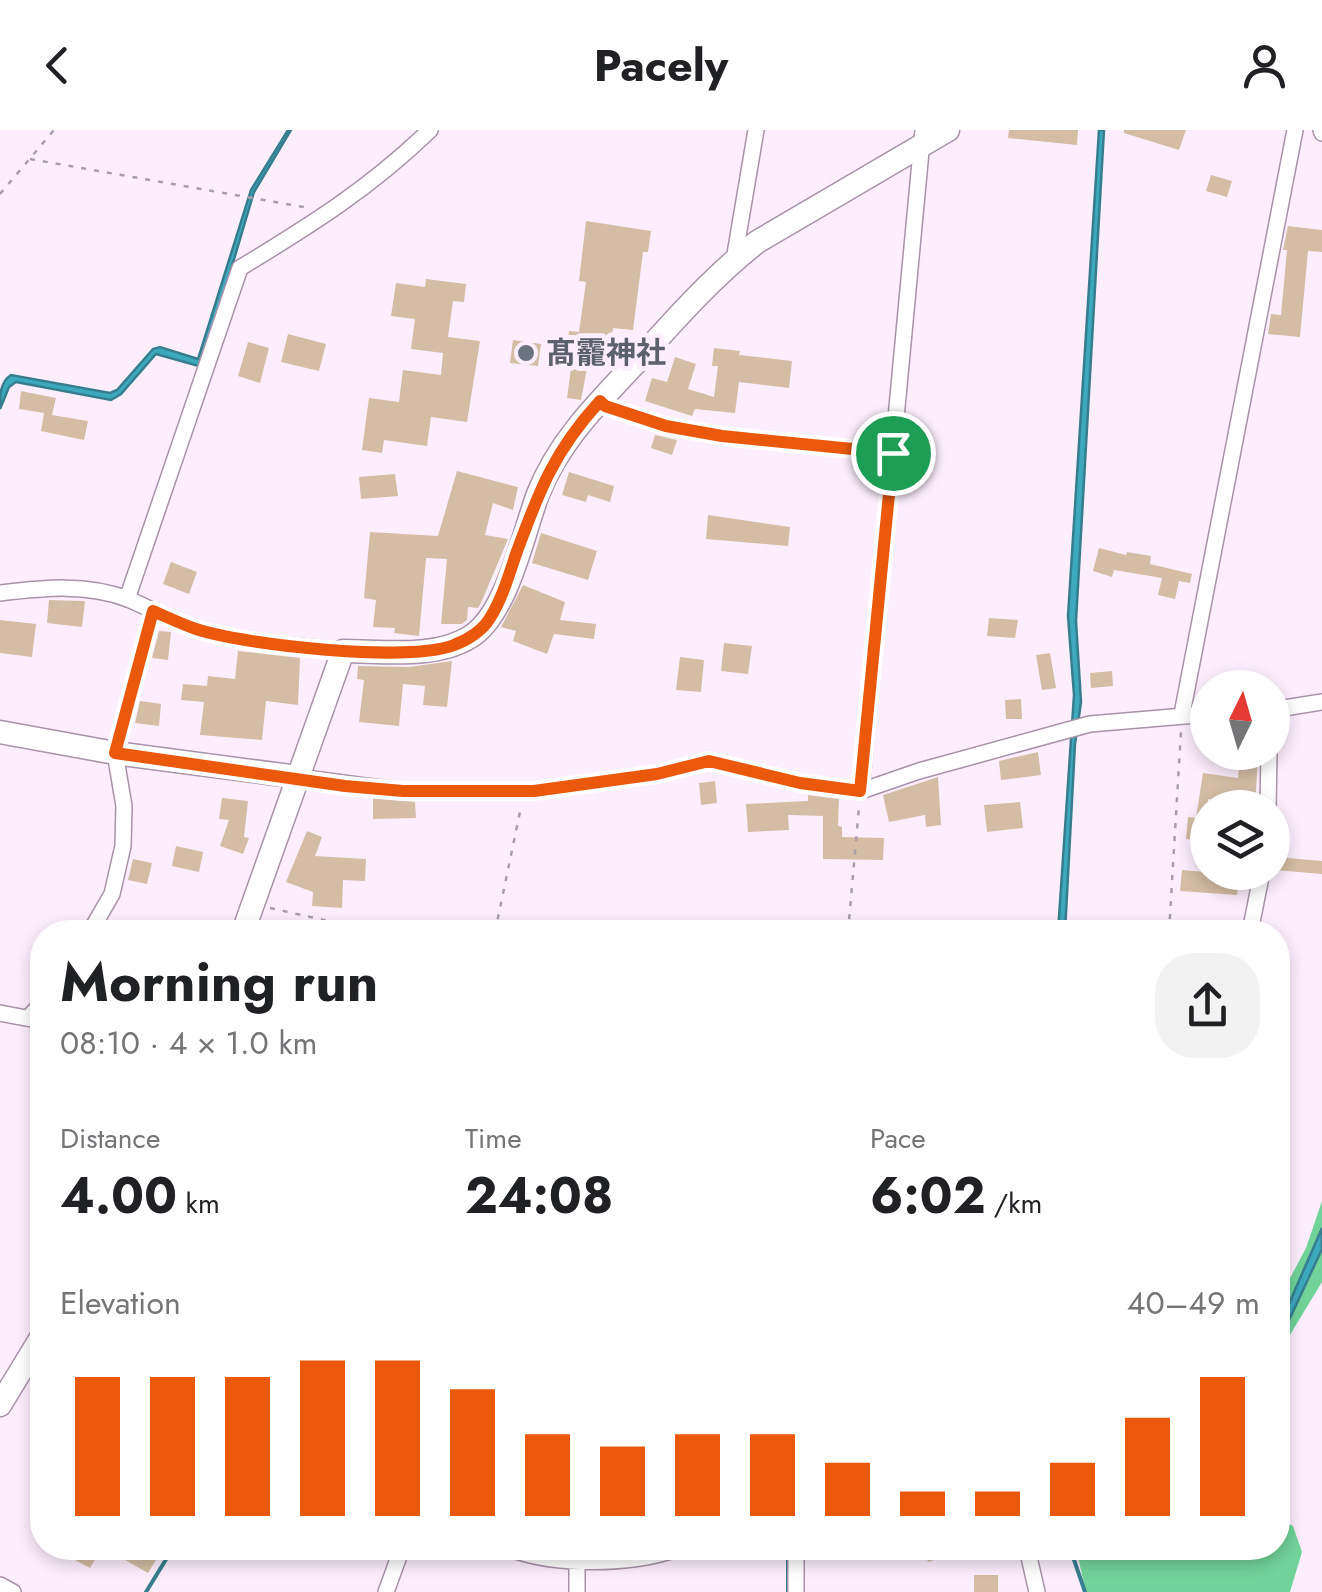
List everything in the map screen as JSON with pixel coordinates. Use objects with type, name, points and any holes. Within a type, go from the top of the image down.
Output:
[{"type":"main road","points":[[248,920],[342,651],[452,646],[473,636],[489,621],[547,473],[600,401],[734,260],[922,138],[948,130]]},
{"type":"main road","points":[[0,732],[115,753],[298,778]]},
{"type":"main road","points":[[0,1404],[30,1355]]},
{"type":"street","points":[[127,599],[240,268],[332,213],[390,168],[430,130]]},
{"type":"street","points":[[734,260],[756,130]]},
{"type":"street","points":[[1182,714],[1295,130]]},
{"type":"street","points":[[860,791],[922,138]]},
{"type":"street","points":[[600,401],[666,426],[722,436],[893,453]]},
{"type":"street","points":[[0,592],[60,587],[96,590],[195,629],[342,651]]},
{"type":"street","points":[[97,920],[112,894],[123,846],[124,806],[115,753],[153,611]]},
{"type":"street","points":[[1290,707],[1322,702]]},
{"type":"street","points":[[298,778],[403,791],[524,791],[657,774],[709,761],[800,783],[860,791],[919,770],[1090,724],[1190,714]]},
{"type":"street","points":[[1252,920],[1258,890]]},
{"type":"street","points":[[0,1013],[30,1018]]},
{"type":"street","points":[[386,1592],[398,1560]]},
{"type":"street","points":[[567,1560],[604,1560]]},
{"type":"street","points":[[796,1560],[796,1592]]},
{"type":"street","points":[[1030,1560],[1037,1592]]},
{"type":"street","points":[[576,1592],[577,1562]]},
{"type":"street","points":[[0,1585],[13,1592]]},
{"type":"path","points":[[0,194],[54,130]]},
{"type":"path","points":[[30,159],[332,213]]},
{"type":"path","points":[[1170,920],[1182,714]]},
{"type":"path","points":[[497,920],[524,791]]},
{"type":"path","points":[[849,920],[860,791]]},
{"type":"path","points":[[254,905],[323,920]]},
{"type":"green space","points":[[1322,1201],[1322,1282],[1290,1335],[1290,1278],[1306,1248]]},
{"type":"green space","points":[[1290,1524],[1302,1552],[1290,1592],[1087,1592],[1079,1560],[1290,1560]]},
{"type":"water","points":[[288,130],[254,192],[202,367],[156,354],[111,400],[16,382],[9,387],[0,409],[3,385],[11,375],[110,393],[153,349],[160,347],[198,359],[251,190]]},
{"type":"water","points":[[1099,130],[1104,130],[1076,621],[1081,702],[1075,744],[1066,920],[1059,920],[1074,695],[1068,616]]},
{"type":"water","points":[[1322,1228],[1322,1249],[1290,1318],[1290,1301]]},
{"type":"building","points":[[1009,130],[1078,130],[1077,145],[1008,138]]},
{"type":"building","points":[[1124,130],[1186,130],[1179,150]]},
{"type":"building","points":[[1211,175],[1232,181],[1227,197],[1206,191]]},
{"type":"building","points":[[586,221],[651,231],[648,252],[643,252],[633,330],[613,328],[608,366],[588,363],[581,400],[567,398],[572,361],[565,360],[569,331],[579,332],[586,282],[579,281]]},
{"type":"building","points":[[1288,226],[1322,230],[1322,252],[1308,251],[1300,337],[1268,334],[1271,314],[1281,315],[1287,250],[1283,250]]},
{"type":"building","points":[[426,279],[466,284],[464,302],[453,301],[448,337],[480,341],[467,422],[431,417],[427,446],[384,440],[382,453],[362,450],[369,398],[399,402],[403,370],[441,375],[443,353],[411,349],[415,319],[391,316],[396,283],[425,287]]},
{"type":"building","points":[[288,334],[326,344],[319,371],[281,362]]},
{"type":"building","name":"髙靇神社","points":[[513,340],[541,344],[538,366],[510,363]]},
{"type":"building","points":[[248,342],[269,348],[260,383],[238,376]]},
{"type":"building","points":[[714,348],[792,361],[789,388],[739,382],[735,413],[695,409],[692,416],[645,401],[652,378],[667,382],[675,357],[696,364],[688,389],[714,397],[718,366],[712,366]]},
{"type":"building","points":[[21,391],[56,398],[52,415],[88,421],[84,440],[41,431],[44,413],[19,409]]},
{"type":"building","points":[[655,435],[677,440],[672,455],[651,448]]},
{"type":"building","points":[[457,471],[518,487],[513,510],[493,503],[485,535],[508,539],[481,603],[478,608],[468,607],[467,620],[462,624],[441,624],[447,559],[426,558],[419,636],[394,633],[395,628],[373,627],[376,600],[364,598],[370,532],[438,536]]},
{"type":"building","points":[[569,472],[614,486],[610,502],[588,495],[586,502],[562,495]]},
{"type":"building","points":[[395,474],[398,496],[361,499],[359,477]]},
{"type":"building","points":[[708,515],[790,527],[788,546],[706,539]]},
{"type":"building","points":[[541,533],[597,551],[588,580],[532,563]]},
{"type":"building","points":[[1099,548],[1151,556],[1150,564],[1192,574],[1190,583],[1179,581],[1175,599],[1158,595],[1162,578],[1114,570],[1112,577],[1093,571]]},
{"type":"building","points":[[171,562],[197,572],[189,594],[163,584]]},
{"type":"building","points":[[523,585],[565,602],[560,620],[596,624],[594,639],[554,634],[547,654],[513,641],[516,631],[501,627]]},
{"type":"building","points":[[49,600],[85,601],[82,627],[47,623]]},
{"type":"building","points":[[989,618],[1018,620],[1015,638],[987,636]]},
{"type":"building","points":[[0,620],[36,624],[32,657],[0,653]]},
{"type":"building","points":[[159,631],[171,632],[168,660],[152,658]]},
{"type":"building","points":[[724,643],[752,646],[748,674],[721,671]]},
{"type":"building","points":[[238,651],[300,658],[298,705],[266,701],[262,740],[200,735],[204,702],[181,700],[183,684],[207,686],[208,676],[235,679]]},
{"type":"building","points":[[1050,653],[1056,688],[1042,690],[1036,655]]},
{"type":"building","points":[[680,657],[704,660],[701,692],[676,690]]},
{"type":"building","points":[[452,661],[447,707],[423,705],[425,686],[403,684],[399,726],[359,722],[364,680],[357,679],[358,666],[409,667]]},
{"type":"building","points":[[1112,671],[1113,686],[1091,688],[1090,673]]},
{"type":"building","points":[[1021,699],[1022,719],[1006,719],[1005,700]]},
{"type":"building","points":[[140,701],[161,704],[159,726],[135,723]]},
{"type":"building","points":[[1038,752],[1041,775],[1001,780],[999,761]]},
{"type":"building","points":[[1239,770],[1257,770],[1256,790],[1200,790],[1203,773],[1238,778]]},
{"type":"building","points":[[938,777],[941,825],[926,827],[925,815],[889,822],[883,795]]},
{"type":"building","points":[[715,781],[717,803],[701,805],[699,783]]},
{"type":"building","points":[[808,795],[839,799],[838,826],[842,827],[842,837],[884,838],[883,860],[823,859],[823,816],[788,815],[789,830],[748,832],[746,804],[808,801]]},
{"type":"building","points":[[222,798],[248,801],[244,837],[249,838],[243,854],[220,846],[229,820],[219,819]]},
{"type":"building","points":[[373,798],[415,802],[416,818],[373,819]]},
{"type":"building","points":[[1020,802],[1023,828],[987,832],[984,805]]},
{"type":"building","points":[[1190,817],[1190,839],[1186,839]]},
{"type":"building","points":[[307,831],[322,837],[315,856],[366,859],[365,881],[343,880],[342,908],[312,906],[313,892],[286,882]]},
{"type":"building","points":[[176,846],[203,852],[199,872],[172,866]]},
{"type":"building","points":[[1290,858],[1322,861],[1322,874],[1290,871]]},
{"type":"building","points":[[133,859],[152,863],[147,884],[128,880]]},
{"type":"building","points":[[1182,870],[1190,871],[1190,890],[1238,890],[1237,895],[1180,891]]},
{"type":"building","points":[[75,1560],[95,1560],[90,1568]]},
{"type":"building","points":[[125,1560],[156,1560],[148,1573]]},
{"type":"building","points":[[974,1575],[998,1575],[998,1592],[974,1592]]},
{"type":"waterway","points":[[146,1592],[166,1560]]},
{"type":"waterway","points":[[788,1560],[788,1592]]},
{"type":"waterway","points":[[1074,1560],[1085,1592]]},
{"type":"place","name":"髙靇神社","points":[[526,353]]},
{"type":"route","points":[[600,401],[666,426],[722,436],[893,453],[860,791],[800,783],[709,761],[657,774],[534,791],[403,791],[115,753],[153,611],[195,629],[230,637],[342,651],[428,650],[452,646],[473,636],[489,621],[500,597],[547,473],[600,401]]}]
